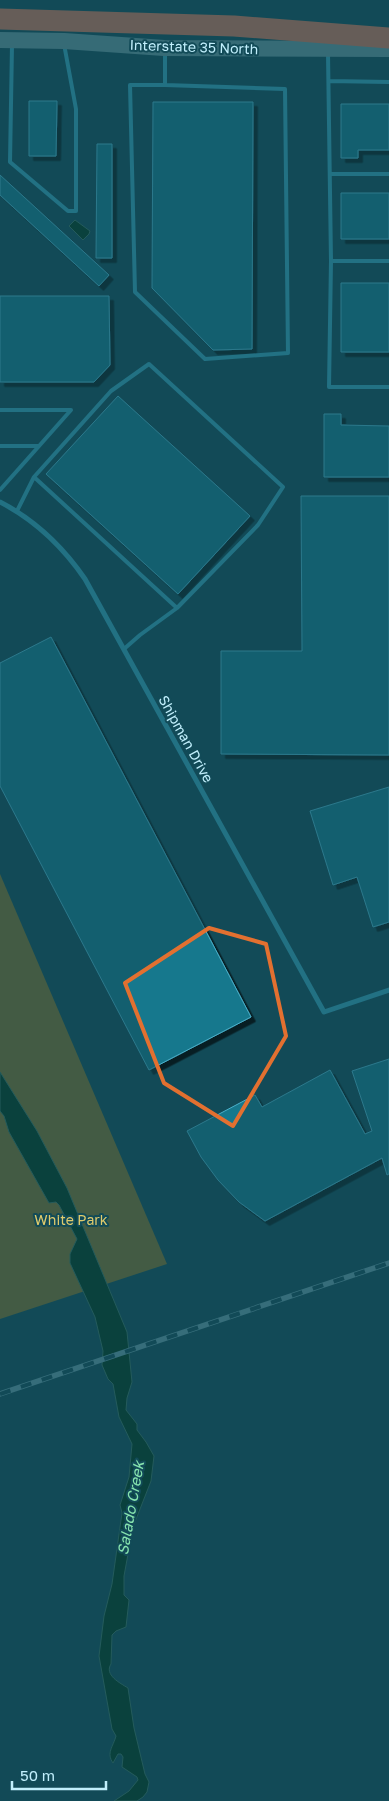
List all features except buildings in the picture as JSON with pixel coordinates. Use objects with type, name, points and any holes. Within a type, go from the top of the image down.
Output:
[{"type":"highway","points":[[0,19],[234,26],[389,38]]},
{"type":"main road","name":"Interstate 35 North","points":[[6,40],[64,41],[164,48],[389,50]]},
{"type":"street","name":"Shipman Drive","points":[[0,502],[32,522],[58,544],[85,579],[324,1012],[389,990]]},
{"type":"lane","points":[[6,40],[10,162],[68,211],[76,211],[76,110],[64,41]]},
{"type":"lane","points":[[164,48],[165,85]]},
{"type":"lane","points":[[327,49],[331,261],[328,387],[389,388]]},
{"type":"lane","points":[[329,82],[389,82]]},
{"type":"lane","points":[[130,85],[165,85],[285,89],[288,353],[205,359],[135,292],[130,85]]},
{"type":"lane","points":[[330,174],[389,174]]},
{"type":"lane","points":[[331,261],[389,261]]},
{"type":"lane","points":[[16,511],[34,477],[111,391],[149,364],[283,487],[258,525],[176,608],[124,649]]},
{"type":"lane","points":[[0,410],[71,410],[0,490]]},
{"type":"lane","points":[[0,446],[39,446]]},
{"type":"lane","points":[[34,477],[176,608]]},
{"type":"highlighted area","points":[[209,928],[266,944],[286,1036],[233,1126],[164,1083],[125,983]]},
{"type":"green space","name":"White Park","points":[[0,874],[167,1264],[0,1319]]},
{"type":"water","points":[[75,220],[90,231],[83,240],[69,226]]},
{"type":"water","name":"Salado Creek","points":[[0,1072],[37,1131],[67,1188],[127,1332],[132,1382],[127,1398],[126,1410],[137,1424],[137,1430],[154,1456],[151,1481],[133,1527],[124,1576],[124,1595],[129,1600],[126,1627],[112,1635],[111,1664],[109,1668],[111,1675],[128,1688],[134,1728],[145,1774],[149,1782],[147,1792],[137,1801],[114,1801],[129,1791],[138,1780],[137,1777],[122,1767],[123,1757],[121,1754],[118,1754],[113,1763],[110,1756],[116,1736],[112,1729],[99,1656],[122,1513],[120,1505],[129,1477],[132,1444],[119,1417],[113,1384],[108,1379],[102,1365],[103,1351],[95,1317],[70,1263],[70,1254],[77,1239],[59,1205],[56,1202],[49,1203],[9,1132],[4,1116],[0,1111]]},
{"type":"railway","points":[[0,1394],[389,1263]]}]
